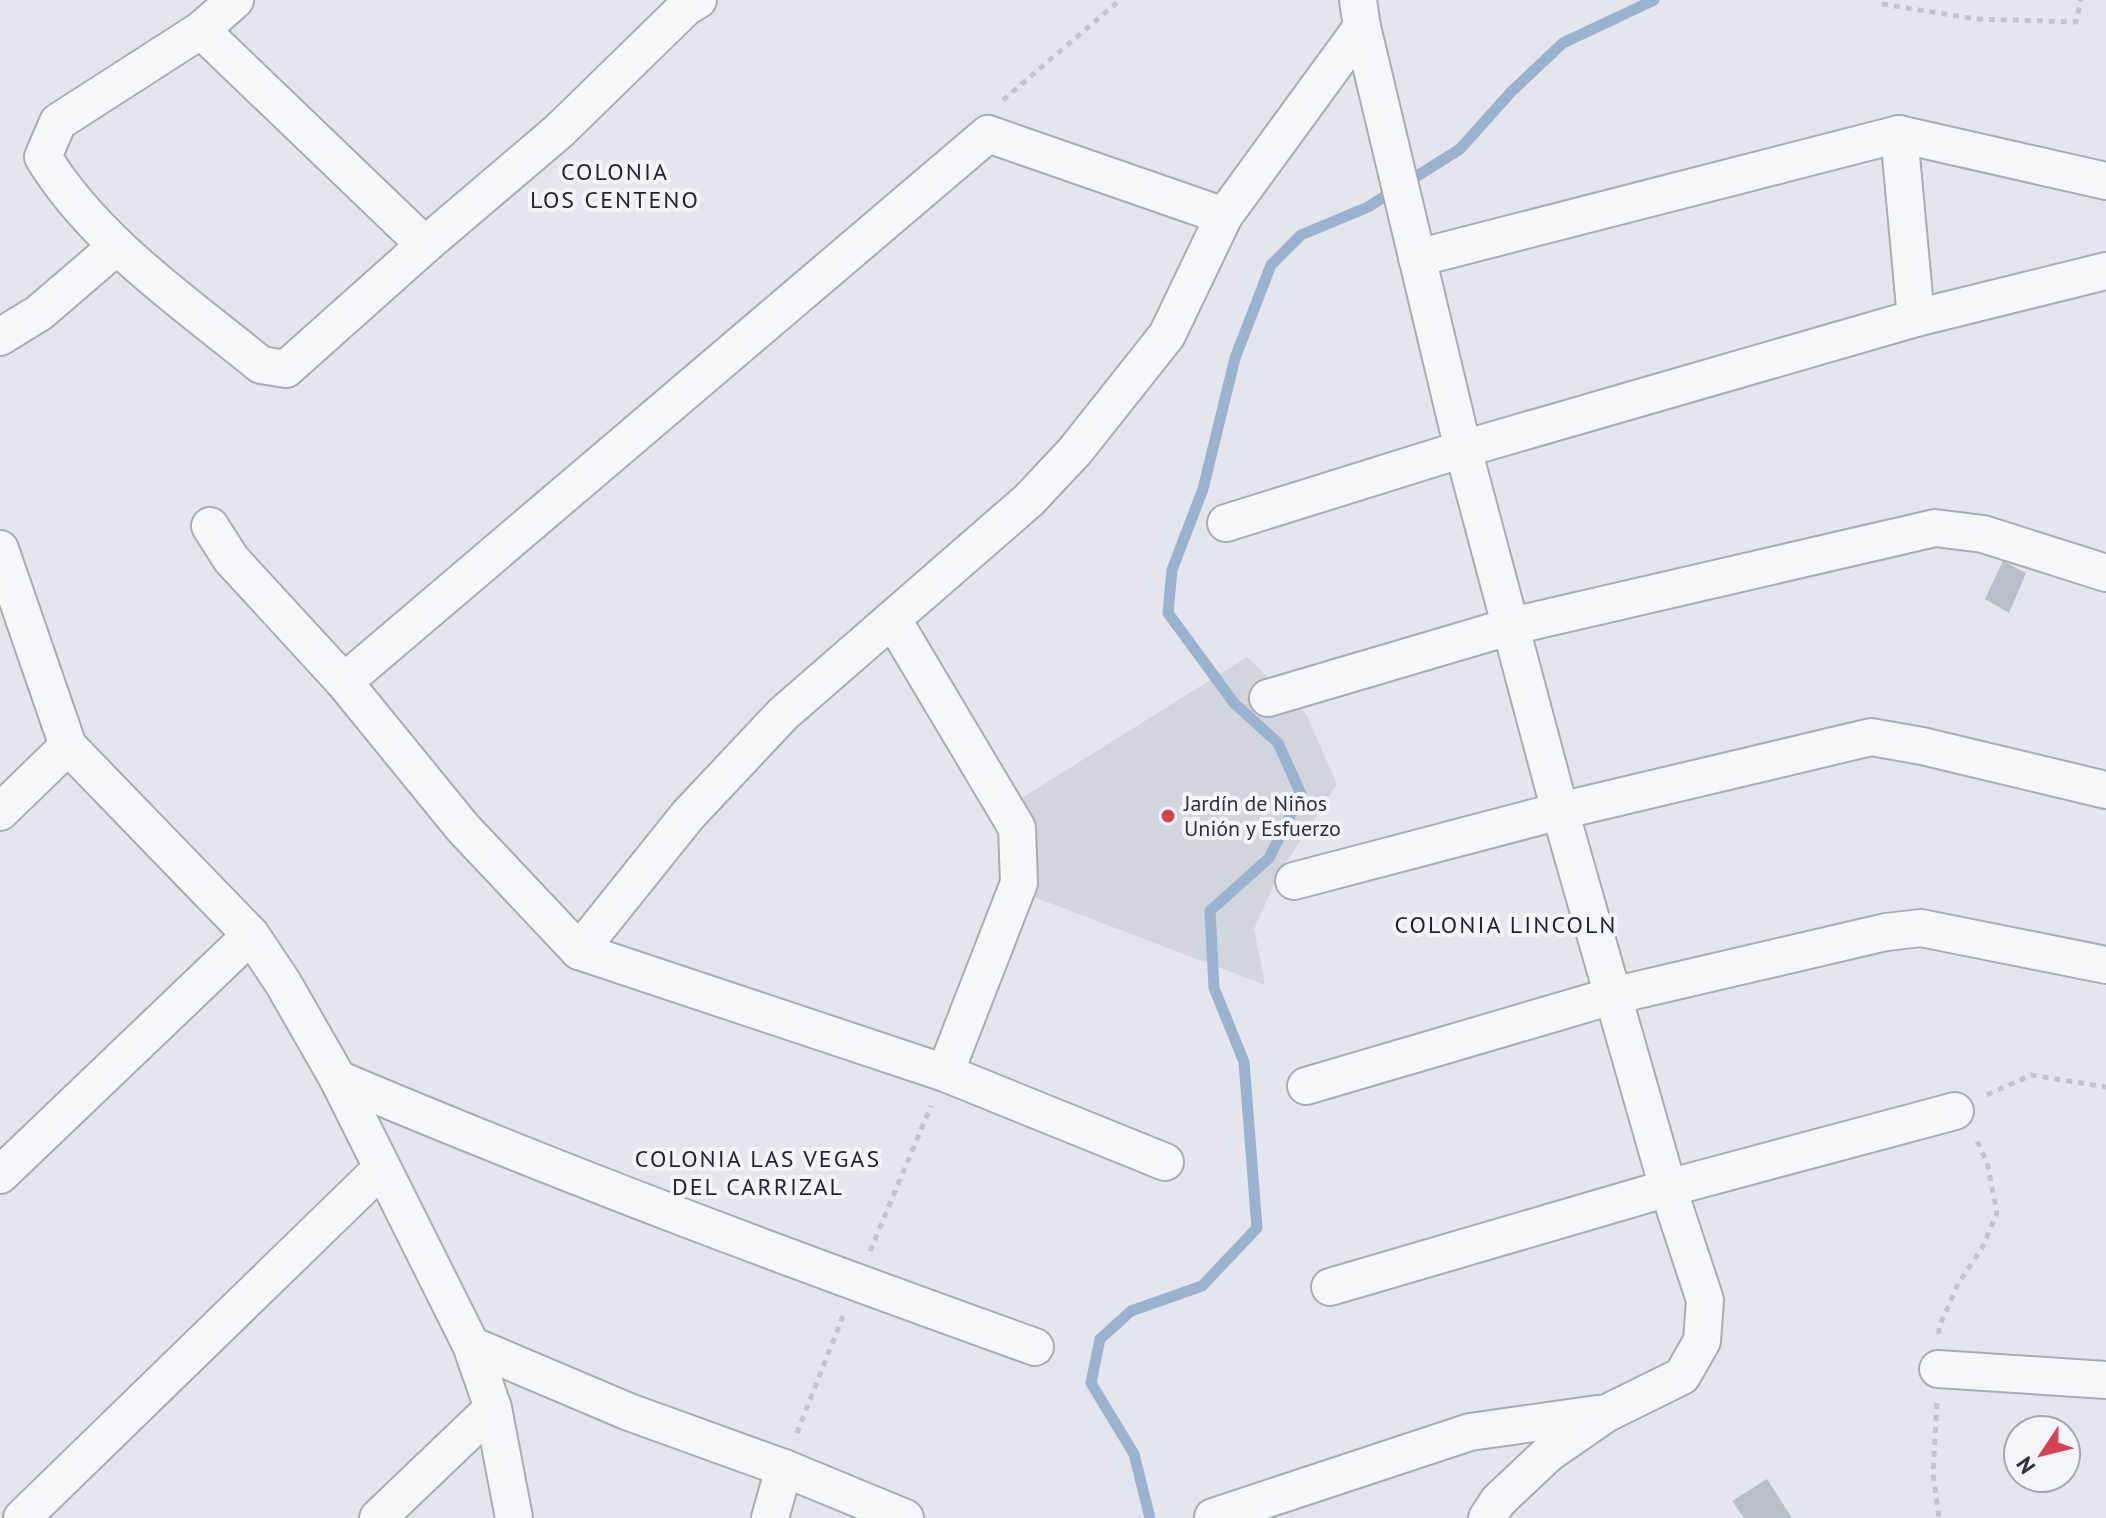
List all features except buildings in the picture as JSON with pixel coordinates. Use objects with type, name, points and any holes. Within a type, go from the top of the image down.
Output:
[{"type":"street","points":[[235,0],[201,30],[58,122],[43,157],[58,182],[117,246],[261,365],[286,369],[559,131],[688,2]]},
{"type":"street","points":[[1360,14],[1463,449],[1560,811],[1668,1188],[1705,1300],[1702,1341],[1682,1376],[1607,1413],[1549,1453],[1498,1501],[1487,1518]]},
{"type":"street","points":[[579,951],[688,815],[783,714],[1029,500],[1075,451],[1167,335],[1224,216],[1360,14]]},
{"type":"street","points":[[201,30],[425,245]]},
{"type":"street","points":[[344,682],[988,134],[1224,216]]},
{"type":"street","points":[[1414,244],[1899,134],[2106,181]]},
{"type":"street","points":[[1899,134],[1916,318]]},
{"type":"street","points":[[0,337],[39,313],[117,246]]},
{"type":"street","points":[[1226,523],[1463,449],[1916,318],[2106,271]]},
{"type":"street","points":[[210,526],[231,559],[344,682],[463,828],[579,951],[945,1073],[1165,1162]]},
{"type":"street","points":[[1268,698],[1512,626],[1935,528],[1983,534],[2106,573]]},
{"type":"street","points":[[0,549],[68,746],[251,935],[283,983],[338,1079],[471,1345],[493,1408],[514,1518]]},
{"type":"street","points":[[893,620],[1017,828],[1019,883],[945,1073]]},
{"type":"street","points":[[1294,881],[1560,811],[1871,737],[1922,746],[2106,790]]},
{"type":"street","points":[[0,812],[68,746]]},
{"type":"street","points":[[1306,1086],[1612,996],[1886,932],[1921,928],[2106,965]]},
{"type":"street","points":[[0,1175],[251,935]]},
{"type":"street","points":[[338,1079],[442,1123],[856,1283],[1035,1347]]},
{"type":"street","points":[[1330,1287],[1668,1188],[1955,1111]]},
{"type":"street","points":[[22,1518],[382,1168]]},
{"type":"street","points":[[471,1345],[629,1412],[784,1468],[905,1518]]},
{"type":"street","points":[[1938,1369],[2106,1380]]},
{"type":"street","points":[[378,1518],[493,1408]]},
{"type":"street","points":[[1213,1517],[1470,1432],[1607,1413]]},
{"type":"street","points":[[770,1518],[784,1468]]},
{"type":"path","points":[[988,134],[1002,100],[1120,0]]},
{"type":"path","points":[[1882,4],[1976,19],[2076,22],[2081,0]]},
{"type":"path","points":[[1939,1518],[1933,1473],[1939,1327],[1958,1284],[1982,1248],[1997,1213],[1987,1162],[1969,1124],[1955,1111],[2031,1075],[2106,1087]]},
{"type":"shaded area","name":"Jardín de Niños Unión y Esfuerzo","points":[[1247,657],[1306,714],[1337,784],[1280,872],[1254,929],[1265,985],[1026,894],[1014,803]]},
{"type":"waterway","points":[[1150,1518],[1134,1454],[1091,1383],[1100,1339],[1131,1311],[1202,1286],[1257,1228],[1244,1062],[1214,988],[1210,911],[1269,858],[1301,794],[1278,743],[1234,703],[1168,613],[1172,570],[1203,489],[1235,358],[1271,265],[1301,235],[1368,207],[1460,149],[1511,92],[1563,43],[1654,0]]},
{"type":"place","name":"Jardín de Niños Unión y Esfuerzo","points":[[1168,816]]},
{"type":"district","name":"COLONIA LOS CENTENO","points":[[615,185]]},
{"type":"district","name":"COLONIA LINCOLN","points":[[1506,924]]},
{"type":"district","name":"COLONIA LAS VEGAS DEL CARRIZAL","points":[[758,1172]]}]
